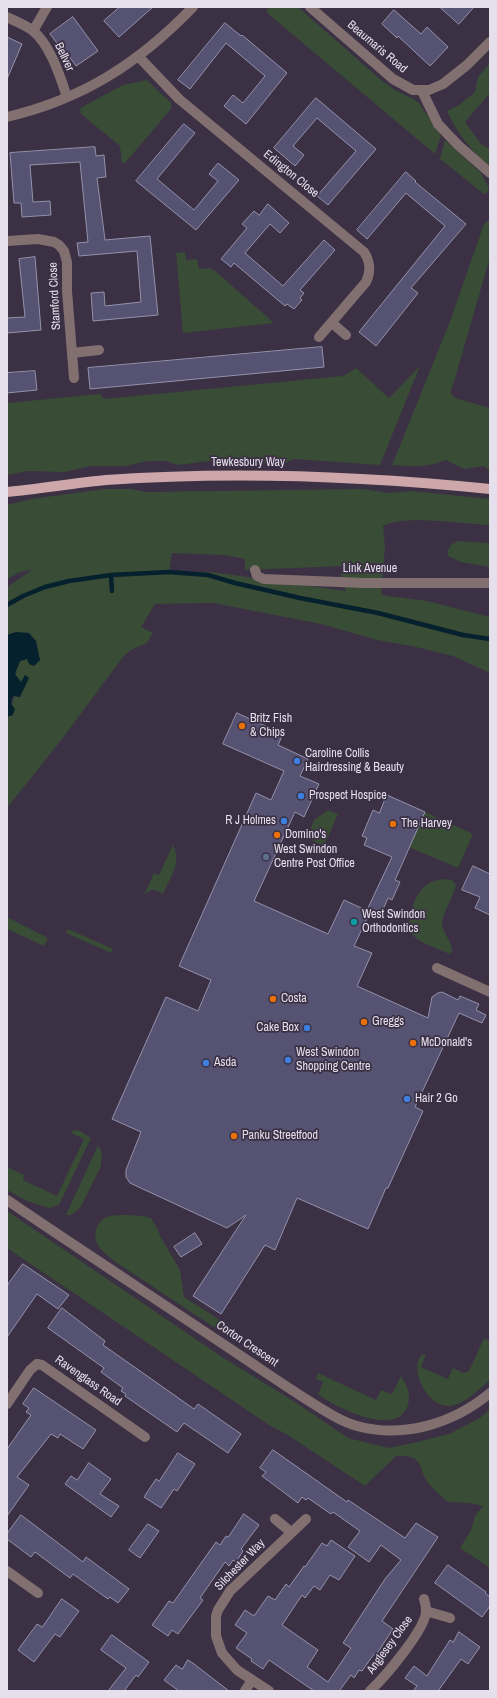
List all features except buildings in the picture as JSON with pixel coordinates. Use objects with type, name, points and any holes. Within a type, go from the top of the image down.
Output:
[{"type":"main road","name":"Tewkesbury Way","points":[[7,492],[105,480],[221,476],[351,478],[490,489]]},
{"type":"street","points":[[33,30],[47,7]]},
{"type":"street","points":[[7,117],[36,109],[68,97],[96,84],[139,57],[167,33],[193,7]]},
{"type":"street","name":"Beaumaris Road","points":[[310,7],[392,78],[413,90],[422,91]]},
{"type":"street","name":"Bellver","points":[[7,17],[33,30],[43,41],[55,64],[68,97]]},
{"type":"street","points":[[490,42],[467,65],[443,84],[430,90],[422,91],[438,124],[458,145],[490,173]]},
{"type":"street","name":"Edington Close","points":[[139,57],[179,99],[364,252],[369,264],[368,279],[319,337]]},
{"type":"street","name":"Stamford Close","points":[[7,241],[38,239],[54,242],[64,251],[67,262],[67,291],[74,378]]},
{"type":"street","points":[[332,323],[346,335]]},
{"type":"street","points":[[72,353],[99,350]]},
{"type":"street","name":"Link Avenue","points":[[254,570],[257,576],[264,579],[364,583],[490,583]]},
{"type":"street","points":[[437,968],[490,992]]},
{"type":"street","name":"Corton Crescent","points":[[7,1200],[283,1384],[327,1412],[348,1423],[381,1430],[398,1430],[430,1426],[462,1412],[490,1392]]},
{"type":"street","name":"Ravenglass Road","points":[[7,1404],[30,1370],[37,1364],[42,1365],[145,1437]]},
{"type":"street","points":[[275,1519],[291,1532]]},
{"type":"street","name":"Silchester Way","points":[[269,1691],[237,1670],[222,1653],[216,1636],[216,1616],[230,1591],[306,1519]]},
{"type":"street","points":[[7,1571],[38,1592]]},
{"type":"street","name":"Anglesey Close","points":[[370,1691],[395,1664],[424,1620],[426,1611],[424,1598]]},
{"type":"street","name":"Anglesey Close","points":[[426,1611],[450,1618]]},
{"type":"street","points":[[245,1691],[252,1680]]},
{"type":"green space","points":[[269,7],[298,7],[381,80],[395,90],[419,103],[441,136],[435,154],[266,12]]},
{"type":"green space","points":[[490,63],[490,93],[465,122],[481,144],[490,149],[490,167],[466,142],[455,127],[447,111],[459,105],[475,92],[478,77]]},
{"type":"green space","points":[[147,80],[171,103],[171,109],[125,163],[122,163],[120,146],[81,114],[80,108],[123,85]]},
{"type":"green space","points":[[445,140],[481,173],[489,189],[487,193],[484,194],[440,159]]},
{"type":"green space","points":[[490,219],[490,257],[450,392],[455,398],[490,408],[490,471],[484,466],[464,469],[446,460],[439,463],[426,465],[392,465],[449,324],[484,224]]},
{"type":"green space","points":[[185,252],[186,260],[197,259],[199,269],[209,268],[214,270],[274,323],[183,333],[176,253]]},
{"type":"green space","points":[[420,366],[380,465],[294,459],[285,463],[267,464],[250,461],[235,462],[217,460],[178,465],[166,461],[148,461],[125,466],[90,466],[65,472],[28,471],[7,475],[7,403],[100,394],[104,399],[343,376],[356,368],[389,398]]},
{"type":"green space","points":[[104,489],[132,489],[145,492],[363,489],[389,493],[411,491],[490,499],[490,525],[419,520],[393,522],[383,526],[385,547],[381,595],[427,601],[490,617],[490,673],[453,656],[412,646],[377,640],[321,624],[213,603],[155,604],[141,627],[153,633],[147,643],[131,650],[123,657],[62,739],[7,808],[7,717],[13,715],[12,709],[15,695],[29,678],[25,675],[21,683],[15,674],[20,661],[27,659],[34,666],[16,632],[7,635],[7,587],[32,570],[20,572],[7,579],[7,505],[31,499]],"holes":[[[172,553],[225,555],[245,559],[245,570],[344,566],[341,575],[346,591],[212,572],[169,573]]]},
{"type":"green space","points":[[459,541],[487,543],[490,545],[490,567],[461,562],[448,556],[447,551],[452,544]]},
{"type":"green space","points":[[328,810],[338,814],[324,846],[307,838],[314,820]]},
{"type":"green space","points":[[425,812],[473,834],[458,868],[409,847]]},
{"type":"green space","points":[[173,845],[176,864],[163,894],[153,890],[144,895],[154,873],[159,875]]},
{"type":"green space","points":[[443,879],[452,880],[456,885],[442,920],[444,931],[452,947],[450,954],[416,938],[412,933],[409,921],[412,907],[421,890],[431,882]]},
{"type":"green space","points":[[7,917],[48,938],[44,946],[7,929]]},
{"type":"green space","points":[[68,929],[113,949],[111,953],[66,933]]},
{"type":"green space","points":[[74,1130],[80,1131],[91,1138],[59,1205],[49,1208],[27,1201],[7,1190],[7,1167],[24,1175],[23,1180],[57,1196],[84,1139],[71,1133]]},
{"type":"green space","points":[[98,1145],[102,1153],[101,1166],[81,1207],[71,1215],[66,1215]]},
{"type":"green space","points":[[7,1211],[222,1357],[295,1402],[348,1438],[389,1448],[449,1434],[480,1418],[490,1409],[490,1568],[460,1548],[471,1530],[475,1516],[483,1506],[469,1503],[448,1502],[430,1485],[419,1464],[412,1457],[396,1456],[365,1486],[286,1434],[269,1425],[7,1248]]},
{"type":"green space","points":[[114,1215],[151,1218],[180,1270],[184,1297],[229,1326],[228,1328],[222,1329],[214,1327],[118,1264],[100,1248],[97,1244],[95,1236],[99,1223],[107,1217]]},
{"type":"green space","points":[[484,1338],[490,1341],[490,1380],[466,1400],[455,1405],[441,1405],[434,1401],[428,1395],[419,1378],[417,1370],[421,1355],[426,1355],[421,1367],[448,1379],[453,1368],[463,1373],[469,1371]]},
{"type":"green space","points":[[318,1373],[376,1400],[381,1390],[392,1394],[401,1376],[408,1390],[408,1405],[402,1415],[392,1419],[379,1420],[365,1417],[337,1406],[318,1394],[323,1382],[316,1379]]},
{"type":"water","points":[[16,632],[29,633],[36,641],[40,660],[34,666],[29,664],[27,659],[20,661],[15,674],[21,682],[25,675],[29,678],[20,697],[13,696],[11,704],[15,709],[13,715],[7,717],[7,635]]},
{"type":"waterway","points":[[7,605],[23,596],[45,587],[69,581],[111,575],[169,572],[208,575],[235,583],[300,598],[378,613],[463,635],[490,639]]},
{"type":"waterway","points":[[111,575],[112,591]]},
{"type":"place","name":"Britz Fish & Chips","points":[[242,726]]},
{"type":"place","name":"Caroline Collis Hairdressing & Beauty","points":[[297,761]]},
{"type":"place","name":"Prospect Hospice","points":[[301,796]]},
{"type":"place","name":"R J Holmes","points":[[284,821]]},
{"type":"place","name":"The Harvey","points":[[393,824]]},
{"type":"place","name":"Domino's","points":[[277,835]]},
{"type":"place","name":"West Swindon Centre Post Office","points":[[266,857]]},
{"type":"place","name":"West Swindon Orthodontics","points":[[354,922]]},
{"type":"place","name":"Costa","points":[[273,999]]},
{"type":"place","name":"Greggs","points":[[364,1022]]},
{"type":"place","name":"Cake Box","points":[[307,1028]]},
{"type":"place","name":"McDonald's","points":[[413,1043]]},
{"type":"place","name":"West Swindon Shopping Centre","points":[[288,1060]]},
{"type":"place","name":"Asda","points":[[206,1063]]},
{"type":"place","name":"Hair 2 Go","points":[[407,1099]]},
{"type":"place","name":"Panku Streetfood","points":[[234,1136]]}]
